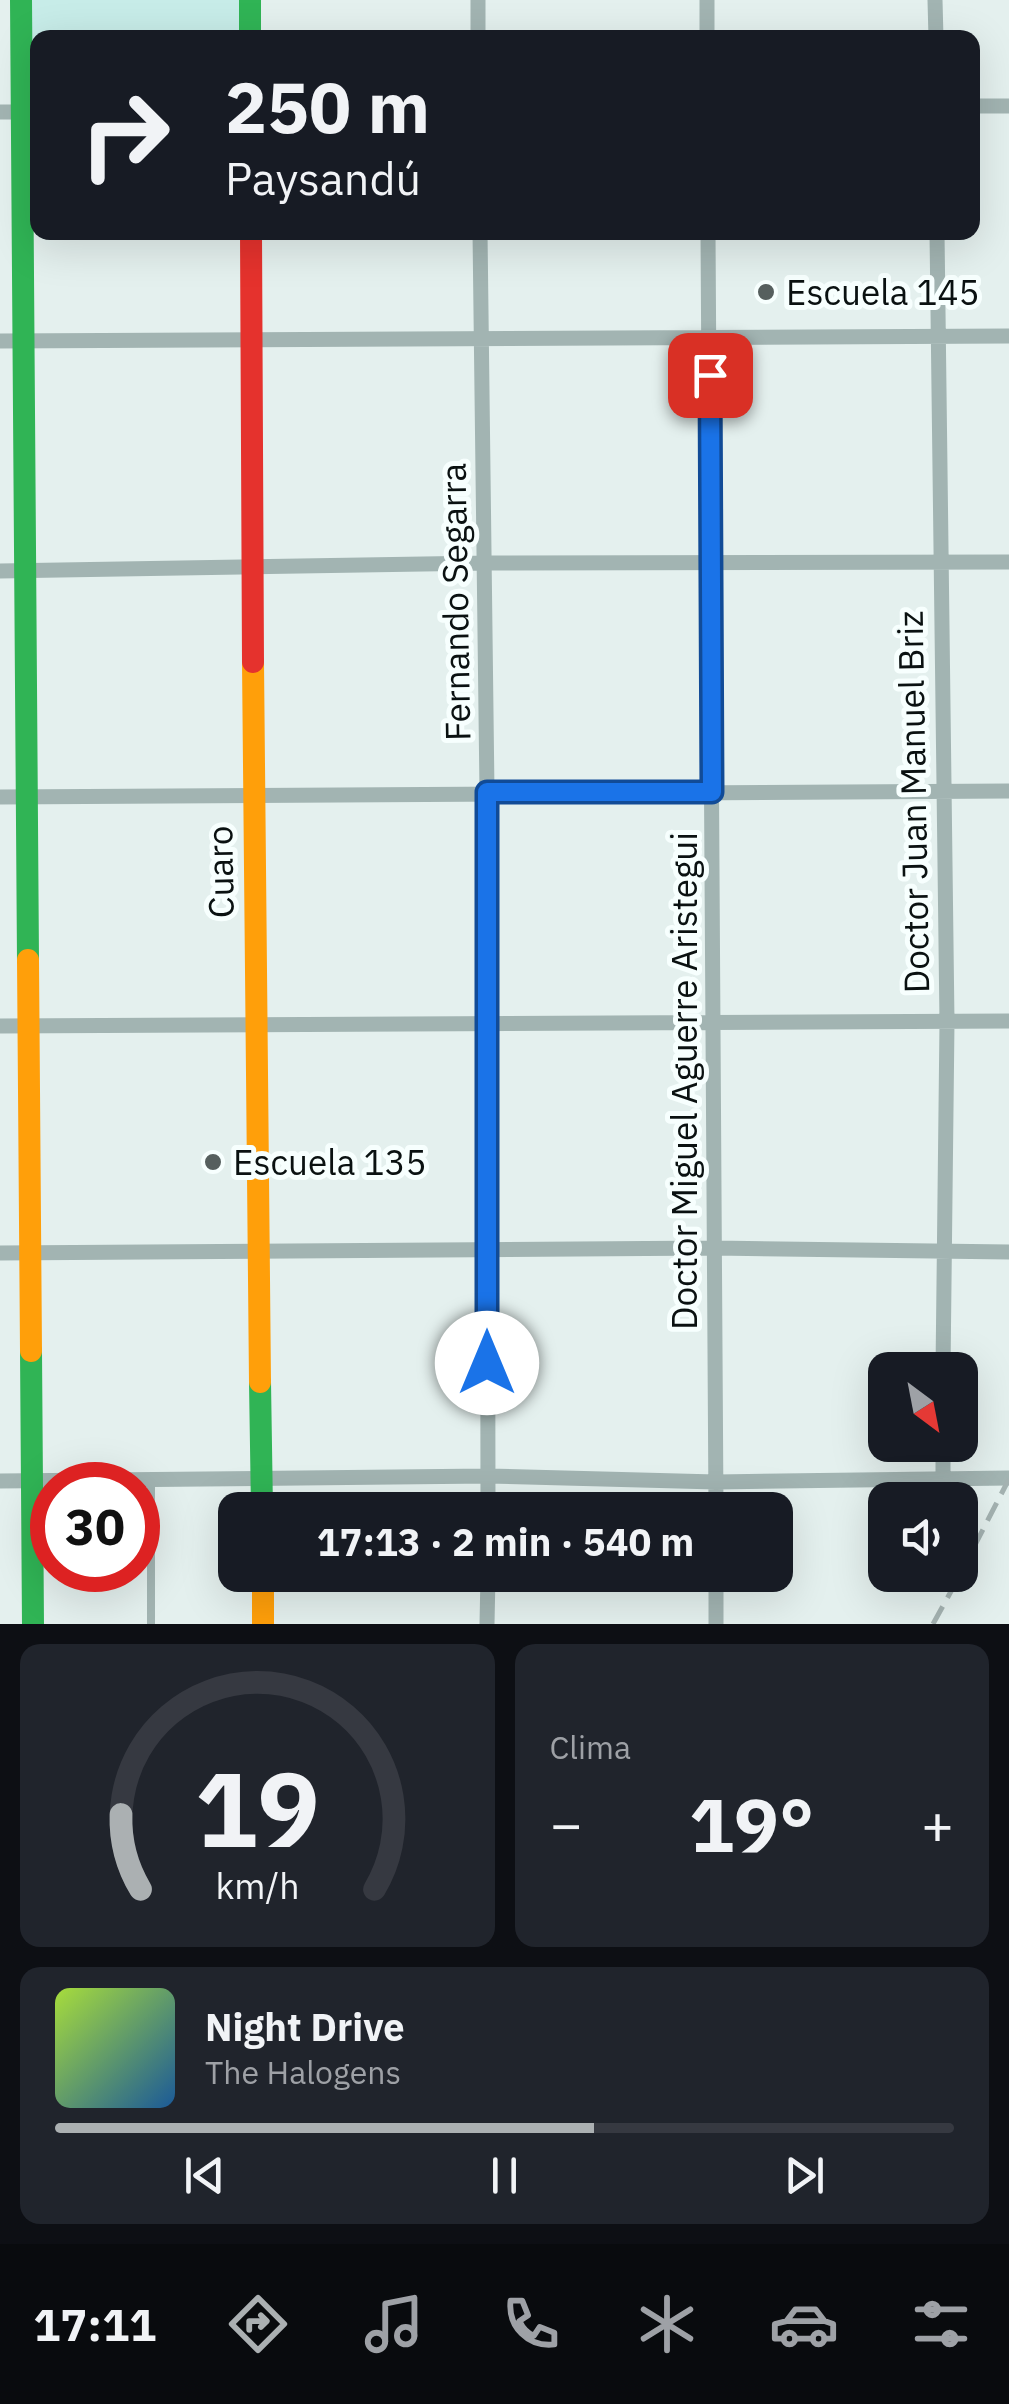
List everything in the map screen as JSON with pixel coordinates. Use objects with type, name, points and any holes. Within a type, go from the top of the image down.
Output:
[{"type":"street","points":[[21,0],[11,341],[24,570],[31,1462]]},
{"type":"street","points":[[250,0],[250,30]]},
{"type":"street","points":[[478,0],[478,30]]},
{"type":"street","points":[[706,0],[707,30]]},
{"type":"street","points":[[936,0],[936,30]]},
{"type":"street","points":[[980,106],[1009,106]]},
{"type":"street","name":"Cuaro","points":[[251,240],[262,1492]]},
{"type":"street","name":"Fernando Segarra","points":[[480,240],[487,792],[488,1492]]},
{"type":"street","name":"Doctor Miguel Aguerre Aristegui","points":[[708,240],[716,1492]]},
{"type":"street","name":"Doctor Juan Manuel Briz","points":[[936,240],[946,1022],[943,1352]]},
{"type":"street","points":[[11,341],[1009,336]]},
{"type":"street","points":[[0,570],[485,562],[1009,562]]},
{"type":"street","points":[[0,797],[1009,791]]},
{"type":"street","points":[[0,1026],[1009,1021]]},
{"type":"street","points":[[0,1253],[715,1248],[1009,1252]]},
{"type":"street","points":[[943,1462],[943,1479]]},
{"type":"street","points":[[160,1480],[488,1476],[716,1482],[1009,1478]]},
{"type":"street","points":[[0,1481],[30,1480]]},
{"type":"street","points":[[33,1592],[33,1624]]},
{"type":"street","points":[[262,1592],[263,1624]]},
{"type":"street","points":[[487,1624],[488,1592]]},
{"type":"street","points":[[716,1592],[716,1624]]},
{"type":"lane","points":[[151,1592],[151,1624]]},
{"type":"shaded area","points":[[30,0],[241,0],[241,30],[30,30]]},
{"type":"railway","points":[[978,1539],[1009,1479]]},
{"type":"railway","points":[[933,1624],[951,1592]]},
{"type":"traffic: fast","points":[[21,0],[28,960]]},
{"type":"traffic: fast","points":[[250,0],[250,30]]},
{"type":"traffic: fast","points":[[31,1351],[33,1624]]},
{"type":"traffic: fast","points":[[260,1382],[262,1492]]},
{"type":"traffic: slow","points":[[253,662],[260,1382]]},
{"type":"traffic: slow","points":[[28,960],[31,1351]]},
{"type":"traffic: slow","points":[[263,1592],[263,1624]]},
{"type":"traffic: jam","points":[[251,240],[253,662]]},
{"type":"place","name":"Escuela 145","points":[[766,292]]},
{"type":"place","name":"Escuela 135","points":[[213,1162]]},
{"type":"route","points":[[487,1363],[487,792],[712,792],[710,375]]}]
